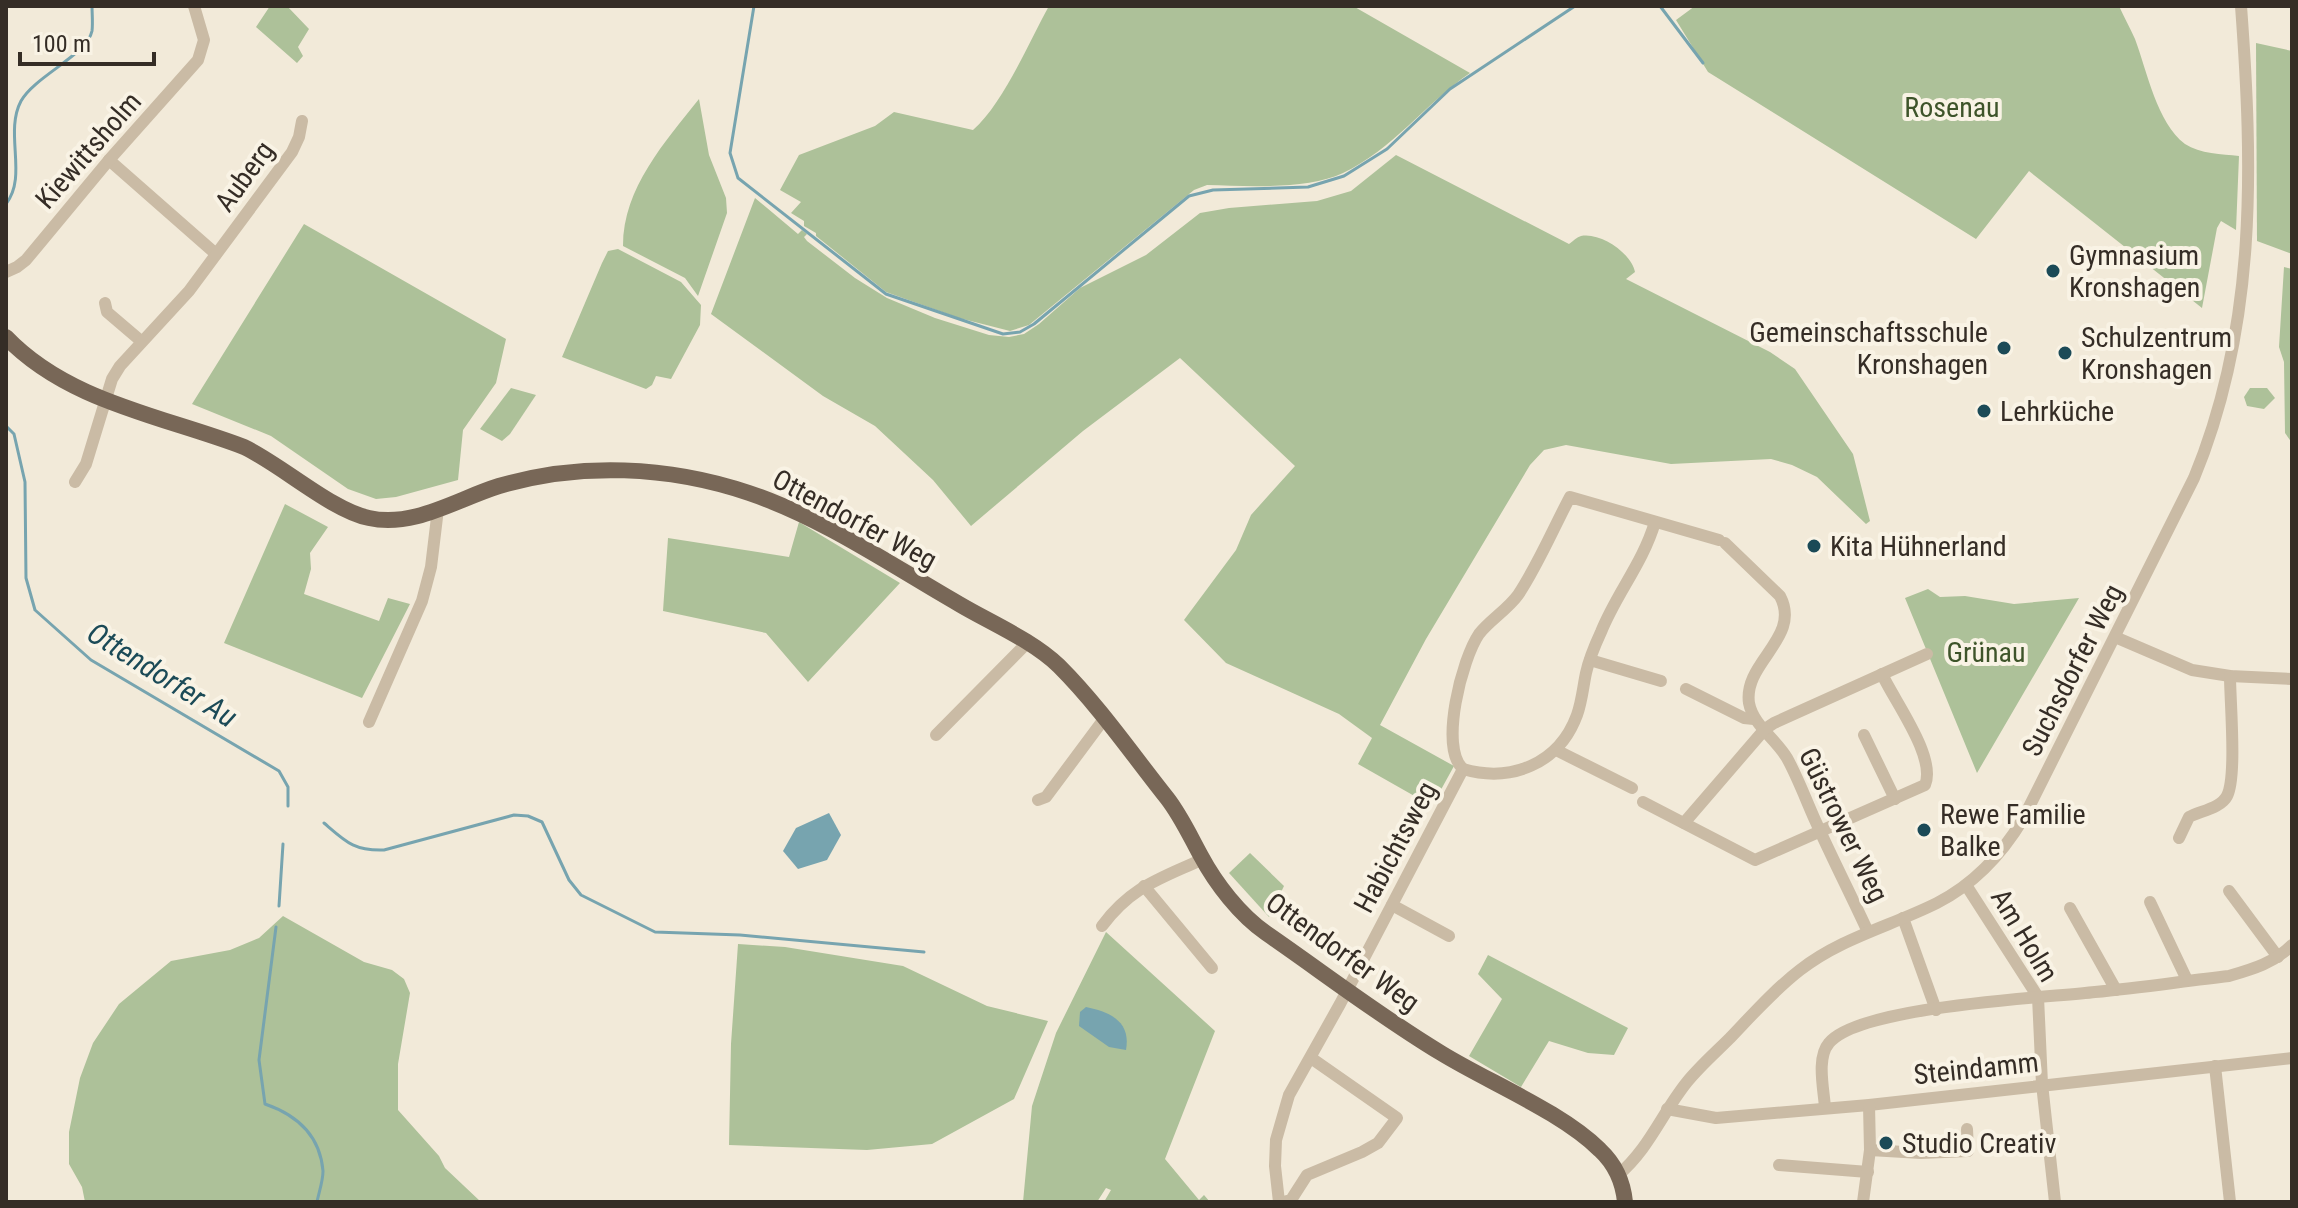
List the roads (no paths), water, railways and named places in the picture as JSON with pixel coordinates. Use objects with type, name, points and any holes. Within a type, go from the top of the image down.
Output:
[{"type":"main road","name":"Ottendorfer Weg","points":[[6,337],[45,371],[107,401],[244,447],[348,512],[358,515],[382,520],[400,519],[438,509],[498,486],[569,473],[639,471],[706,480],[785,507],[1027,643],[1058,665],[1179,813],[1203,859],[1232,900],[1265,933],[1440,1053],[1585,1135],[1603,1152],[1618,1175]]},
{"type":"main road","points":[[1618,1175],[1625,1202]]},
{"type":"street","name":"Kiewittsholm","points":[[6,272],[26,260],[198,60],[204,40],[194,6]]},
{"type":"street","name":"Suchsdorfer Weg","points":[[1618,1175],[1637,1159],[1667,1109],[1689,1080],[1798,971],[1818,957],[1940,901],[1966,885],[1986,868],[2018,829],[2194,478],[2213,431],[2233,356],[2248,217],[2241,6]]},
{"type":"street","name":"Auberg","points":[[75,482],[86,464],[112,379],[141,341],[189,291],[292,152],[302,121]]},
{"type":"street","name":"Auberg","points":[[109,160],[216,254]]},
{"type":"street","points":[[105,303],[107,312],[141,341]]},
{"type":"street","points":[[1655,522],[1649,544],[1611,609],[1590,660],[1577,714],[1570,731],[1556,750],[1537,764],[1513,773],[1488,775],[1463,769],[1457,762],[1453,722],[1460,677],[1479,634],[1517,596],[1570,497],[1722,541],[1780,596],[1787,612],[1781,633],[1755,675],[1749,693],[1754,719],[1744,718],[1686,689]]},
{"type":"street","points":[[369,722],[422,601],[431,567],[438,509]]},
{"type":"street","points":[[2115,637],[2192,670],[2230,676],[2291,676]]},
{"type":"street","points":[[936,735],[1027,643]]},
{"type":"street","points":[[1684,823],[1765,729],[1927,654]]},
{"type":"street","points":[[1590,660],[1661,681]]},
{"type":"street","points":[[1643,802],[1755,860],[1925,785],[1928,778],[1919,743],[1906,713],[1882,674]]},
{"type":"street","points":[[2179,838],[2189,817],[2220,805],[2228,795],[2231,772],[2230,676]]},
{"type":"street","points":[[1038,800],[1046,797],[1104,719]]},
{"type":"street","name":"Güstrower Weg","points":[[1754,719],[1788,759],[1868,932]]},
{"type":"street","points":[[1864,735],[1895,799]]},
{"type":"street","points":[[1556,750],[1632,788]]},
{"type":"street","name":"Habichtsweg","points":[[1281,1202],[1275,1166],[1281,1119],[1289,1095],[1463,769]]},
{"type":"street","points":[[1102,926],[1118,905],[1144,886],[1203,859]]},
{"type":"street","name":"Am Holm","points":[[1966,885],[2038,997],[2042,1084],[2055,1202]]},
{"type":"street","points":[[1144,886],[1212,968]]},
{"type":"street","points":[[2229,891],[2278,957]]},
{"type":"street","points":[[2150,902],[2187,980]]},
{"type":"street","points":[[1392,905],[1449,936]]},
{"type":"street","points":[[2070,908],[2116,990]]},
{"type":"street","points":[[1903,918],[1936,1010]]},
{"type":"street","points":[[1825,1108],[1822,1065],[1827,1044],[1851,1026],[1900,1014],[2229,976],[2261,967],[2292,946]]},
{"type":"street","points":[[1281,1202],[1291,1200],[1307,1175],[1378,1143],[1397,1118],[1311,1058]]},
{"type":"street","name":"Steindamm","points":[[1667,1109],[1716,1118],[1869,1105],[2292,1058]]},
{"type":"street","points":[[2215,1066],[2230,1202]]},
{"type":"street","points":[[1869,1105],[1870,1150],[1864,1202],[1870,1202]]},
{"type":"street","points":[[1870,1150],[1921,1153],[1968,1151],[1967,1129]]},
{"type":"street","points":[[1779,1165],[1868,1172]]},
{"type":"water","points":[[829,813],[841,835],[827,860],[798,869],[783,851],[796,828]]},
{"type":"water","points":[[1086,1007],[1111,1015],[1122,1025],[1127,1040],[1126,1050],[1109,1047],[1079,1026],[1080,1012]]},
{"type":"waterway","name":"Ottendorfer Au","points":[[6,204],[15,181],[16,113],[21,101],[37,83],[88,40],[92,31],[92,6]]},
{"type":"waterway","points":[[754,6],[730,153],[738,178],[886,294],[1003,334],[1020,332],[1034,324],[1189,196],[1213,190],[1308,187],[1344,176],[1387,149],[1450,89],[1575,6]]},
{"type":"waterway","points":[[1660,6],[1703,63]]},
{"type":"waterway","name":"Ottendorfer Au","points":[[6,426],[14,434],[25,482],[26,578],[35,610],[91,660],[279,771],[288,787],[288,806]]},
{"type":"waterway","points":[[324,823],[351,844],[365,849],[384,850],[514,815],[528,816],[542,822],[569,880],[581,895],[655,932],[740,935],[924,952]]},
{"type":"waterway","name":"Ottendorfer Au","points":[[279,906],[283,844]]},
{"type":"waterway","points":[[276,927],[259,1060],[265,1104],[297,1121],[312,1137],[323,1171],[317,1202]]},
{"type":"place","name":"Gymnasium Kronshagen","points":[[2053,271]]},
{"type":"place","name":"Gemeinschaftsschule Kronshagen","points":[[2004,348]]},
{"type":"place","name":"Schulzentrum Kronshagen","points":[[2065,353]]},
{"type":"place","name":"Lehrküche","points":[[1984,411]]},
{"type":"place","name":"Kita Hühnerland","points":[[1814,546]]},
{"type":"place","name":"Rewe Familie Balke","points":[[1924,830]]},
{"type":"place","name":"Studio Creativ","points":[[1886,1143]]},
{"type":"park label","name":"Rosenau","points":[[1952,107]]},
{"type":"park label","name":"Grünau","points":[[1986,652]]}]
